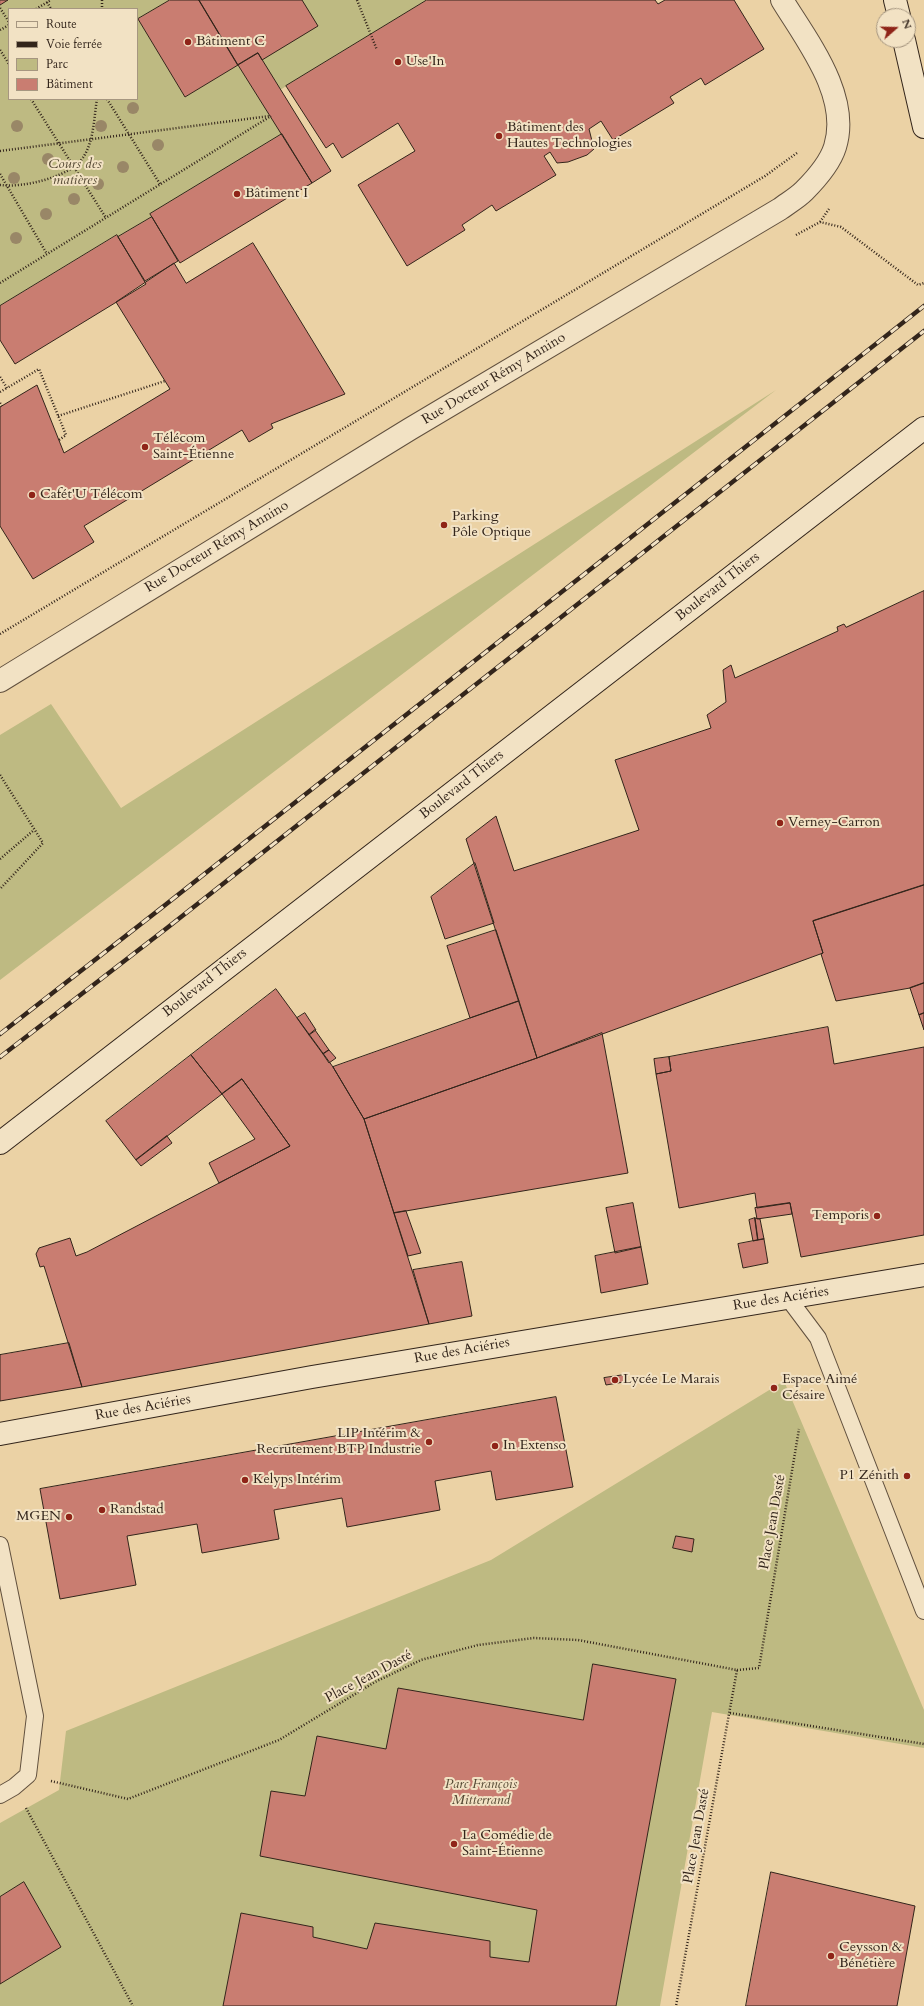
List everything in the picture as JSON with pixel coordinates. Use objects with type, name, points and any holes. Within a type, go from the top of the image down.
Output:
[{"type":"street","name":"Rue Docteur Rémy Annino","points":[[0,681],[410,429],[780,209],[803,192],[825,166],[835,146],[838,124],[834,96],[827,74],[782,0]]},
{"type":"street","points":[[906,48],[924,128]]},
{"type":"street","name":"Boulevard Thiers","points":[[0,1143],[924,428]]},
{"type":"street","name":"Rue des Aciéries","points":[[0,1434],[398,1362],[602,1327],[788,1298],[924,1274]]},
{"type":"lane","points":[[788,1298],[818,1338],[924,1611]]},
{"type":"lane","points":[[0,1545],[35,1716],[28,1775],[7,1791]]},
{"type":"path","points":[[38,8],[51,0]]},
{"type":"path","points":[[357,0],[377,50]]},
{"type":"path","points":[[47,2],[50,8]]},
{"type":"path","points":[[0,8],[8,21]]},
{"type":"path","points":[[0,30],[8,24]]},
{"type":"path","points":[[0,50],[8,62]]},
{"type":"path","points":[[32,100],[106,218]]},
{"type":"path","points":[[0,185],[8,186],[38,183],[74,167],[84,156],[91,139],[97,100]]},
{"type":"path","points":[[108,100],[160,184]]},
{"type":"path","points":[[0,151],[271,116],[0,283]]},
{"type":"path","points":[[0,634],[765,176],[799,152]]},
{"type":"path","points":[[0,174],[48,254]]},
{"type":"path","points":[[0,392],[39,369],[66,435],[59,440]]},
{"type":"path","points":[[0,377],[6,388]]},
{"type":"path","points":[[58,416],[165,381]]},
{"type":"path","points":[[0,776],[43,843],[0,890]]},
{"type":"path","points":[[0,858],[34,830]]},
{"type":"path","name":"Place Jean Dasté","points":[[28,1775],[128,1799],[279,1740],[375,1682],[421,1660],[478,1645],[534,1638],[578,1640],[737,1670],[759,1668],[799,1429]]},
{"type":"path","name":"Place Jean Dasté","points":[[676,2006],[737,1670]]},
{"type":"path","points":[[730,1713],[924,1744]]},
{"type":"path","points":[[7,1791],[133,2006]]},
{"type":"green space","name":"Cours des matières","points":[[9,0],[170,0],[138,19],[185,97],[238,65],[282,134],[151,214],[152,217],[118,237],[116,235],[0,306],[0,5]]},
{"type":"green space","points":[[302,0],[427,0],[280,90],[262,60]]},
{"type":"green space","points":[[776,390],[0,980],[0,735],[51,704],[121,808]]},
{"type":"green space","name":"Parc François Mitterrand","points":[[784,1381],[924,1710],[924,1748],[712,1712],[660,2006],[0,2006],[0,1823],[59,1790],[66,1731],[491,1560]]},
{"type":"building","points":[[0,0],[8,0],[0,5]]},
{"type":"building","name":"Bâtiment C","points":[[170,0],[199,0],[238,65],[185,97],[138,19]]},
{"type":"building","points":[[199,0],[302,0],[318,26],[262,60],[258,53],[238,65]]},
{"type":"building","name":"Bâtiment des Hautes Technologies","points":[[427,0],[655,0],[658,4],[665,0],[734,0],[764,49],[705,85],[701,78],[670,97],[674,103],[613,140],[601,121],[589,129],[594,149],[587,155],[568,162],[557,163],[550,152],[544,156],[556,175],[496,211],[492,205],[462,225],[465,230],[407,266],[358,185],[415,151],[398,123],[342,158],[333,143],[326,148],[286,86]]},
{"type":"building","points":[[258,53],[331,171],[312,183],[238,65]]},
{"type":"building","name":"Bâtiment I","points":[[282,134],[312,183],[180,263],[150,214]]},
{"type":"building","points":[[152,217],[178,261],[145,281],[118,237]]},
{"type":"building","points":[[117,235],[146,284],[15,364],[0,340],[0,306]]},
{"type":"building","points":[[253,243],[345,394],[271,424],[273,428],[249,442],[242,430],[84,526],[94,542],[33,579],[0,526],[0,407],[37,385],[64,453],[170,389],[116,302],[174,263],[186,283]]},
{"type":"building","name":"Verney-Carron","points":[[924,591],[924,885],[813,921],[823,953],[537,1058],[466,839],[496,816],[514,871],[639,830],[615,760],[711,728],[707,715],[726,702],[723,670],[731,665],[735,678],[838,631],[837,627],[844,624],[846,627]]},
{"type":"building","points":[[475,863],[494,923],[445,939],[431,897]]},
{"type":"building","points":[[924,885],[924,983],[910,988],[836,1001],[821,954],[823,953],[813,921]]},
{"type":"building","points":[[496,930],[519,1001],[470,1018],[447,946]]},
{"type":"building","points":[[924,983],[924,1013],[919,1015],[910,988]]},
{"type":"building","points":[[276,989],[333,1067],[364,1119],[429,1324],[82,1387],[44,1266],[40,1267],[36,1254],[39,1248],[70,1238],[76,1256],[87,1252],[290,1146],[242,1079],[222,1094],[191,1055]]},
{"type":"building","points":[[519,1001],[537,1058],[364,1119],[333,1067]]},
{"type":"building","points":[[305,1013],[316,1030],[309,1035],[297,1018]]},
{"type":"building","points":[[924,1013],[924,1030],[919,1015]]},
{"type":"building","points":[[828,1027],[834,1064],[924,1047],[924,1235],[801,1257],[790,1203],[757,1208],[755,1193],[679,1208],[656,1074],[671,1071],[669,1057]]},
{"type":"building","points":[[315,1030],[329,1050],[323,1054],[309,1035]]},
{"type":"building","points":[[602,1033],[628,1173],[394,1213],[364,1119],[537,1058]]},
{"type":"building","points":[[329,1050],[336,1058],[329,1063],[323,1054]]},
{"type":"building","points":[[191,1055],[222,1094],[136,1160],[106,1121]]},
{"type":"building","points":[[669,1057],[671,1071],[656,1074],[654,1059]]},
{"type":"building","points":[[242,1079],[290,1146],[219,1183],[209,1163],[255,1139],[222,1094]]},
{"type":"building","points":[[167,1136],[172,1143],[141,1166],[136,1160]]},
{"type":"building","points":[[633,1203],[641,1247],[615,1253],[606,1208]]},
{"type":"building","points":[[790,1203],[792,1214],[757,1219],[755,1208]]},
{"type":"building","points":[[406,1211],[421,1253],[408,1256],[394,1213]]},
{"type":"building","points":[[755,1218],[760,1219],[764,1239],[758,1240]]},
{"type":"building","points":[[755,1218],[758,1240],[753,1241],[749,1220]]},
{"type":"building","points":[[764,1239],[768,1263],[743,1268],[738,1244]]},
{"type":"building","points":[[641,1247],[648,1284],[601,1293],[595,1256]]},
{"type":"building","points":[[462,1262],[472,1316],[429,1324],[413,1270]]},
{"type":"building","points":[[69,1343],[82,1387],[0,1401],[0,1355]]},
{"type":"building","points":[[624,1375],[624,1382],[606,1385],[604,1378]]},
{"type":"building","points":[[556,1397],[573,1487],[496,1500],[491,1471],[435,1481],[440,1510],[347,1527],[342,1498],[274,1510],[279,1539],[202,1553],[197,1524],[127,1536],[136,1585],[60,1599],[40,1489]]},
{"type":"building","points":[[676,1536],[694,1539],[692,1552],[673,1548]]},
{"type":"building","name":"La Comédie de Saint-Étienne","points":[[593,1664],[676,1679],[616,2006],[223,2006],[241,1913],[313,1927],[313,1937],[367,1949],[375,1923],[490,1941],[490,1957],[529,1962],[537,1910],[260,1856],[271,1791],[305,1796],[317,1736],[386,1749],[398,1688],[583,1720]]},
{"type":"building","name":"Ceysson & Bénétière","points":[[771,1872],[915,1906],[897,2006],[746,2006]]},
{"type":"building","points":[[24,1882],[61,1947],[0,1984],[0,1897]]},
{"type":"railway","points":[[0,1034],[924,306]]},
{"type":"railway","points":[[0,1057],[167,928],[924,331]]},
{"type":"place","name":"Bâtiment C","points":[[188,42]]},
{"type":"place","name":"Use'In","points":[[398,62]]},
{"type":"place","name":"Bâtiment des Hautes Technologies","points":[[499,136]]},
{"type":"place","name":"Bâtiment I","points":[[237,194]]},
{"type":"place","name":"Télécom Saint-Étienne","points":[[145,447]]},
{"type":"place","name":"Cafét'U Télécom","points":[[32,495]]},
{"type":"place","name":"Parking Pôle Optique","points":[[444,525]]},
{"type":"place","name":"Verney-Carron","points":[[780,823]]},
{"type":"place","name":"Temporis","points":[[877,1216]]},
{"type":"place","name":"Lycée Le Marais","points":[[615,1380]]},
{"type":"place","name":"Espace Aimé Césaire","points":[[774,1388]]},
{"type":"place","name":"LIP Intérim & Recrutement BTP Industrie","points":[[429,1442]]},
{"type":"place","name":"In Extenso","points":[[495,1446]]},
{"type":"place","name":"P1 Zénith","points":[[907,1476]]},
{"type":"place","name":"Kelyps Intérim","points":[[245,1480]]},
{"type":"place","name":"Randstad","points":[[102,1510]]},
{"type":"place","name":"MGEN","points":[[69,1517]]},
{"type":"place","name":"La Comédie de Saint-Étienne","points":[[454,1844]]},
{"type":"place","name":"Ceysson & Bénétière","points":[[831,1956]]}]
